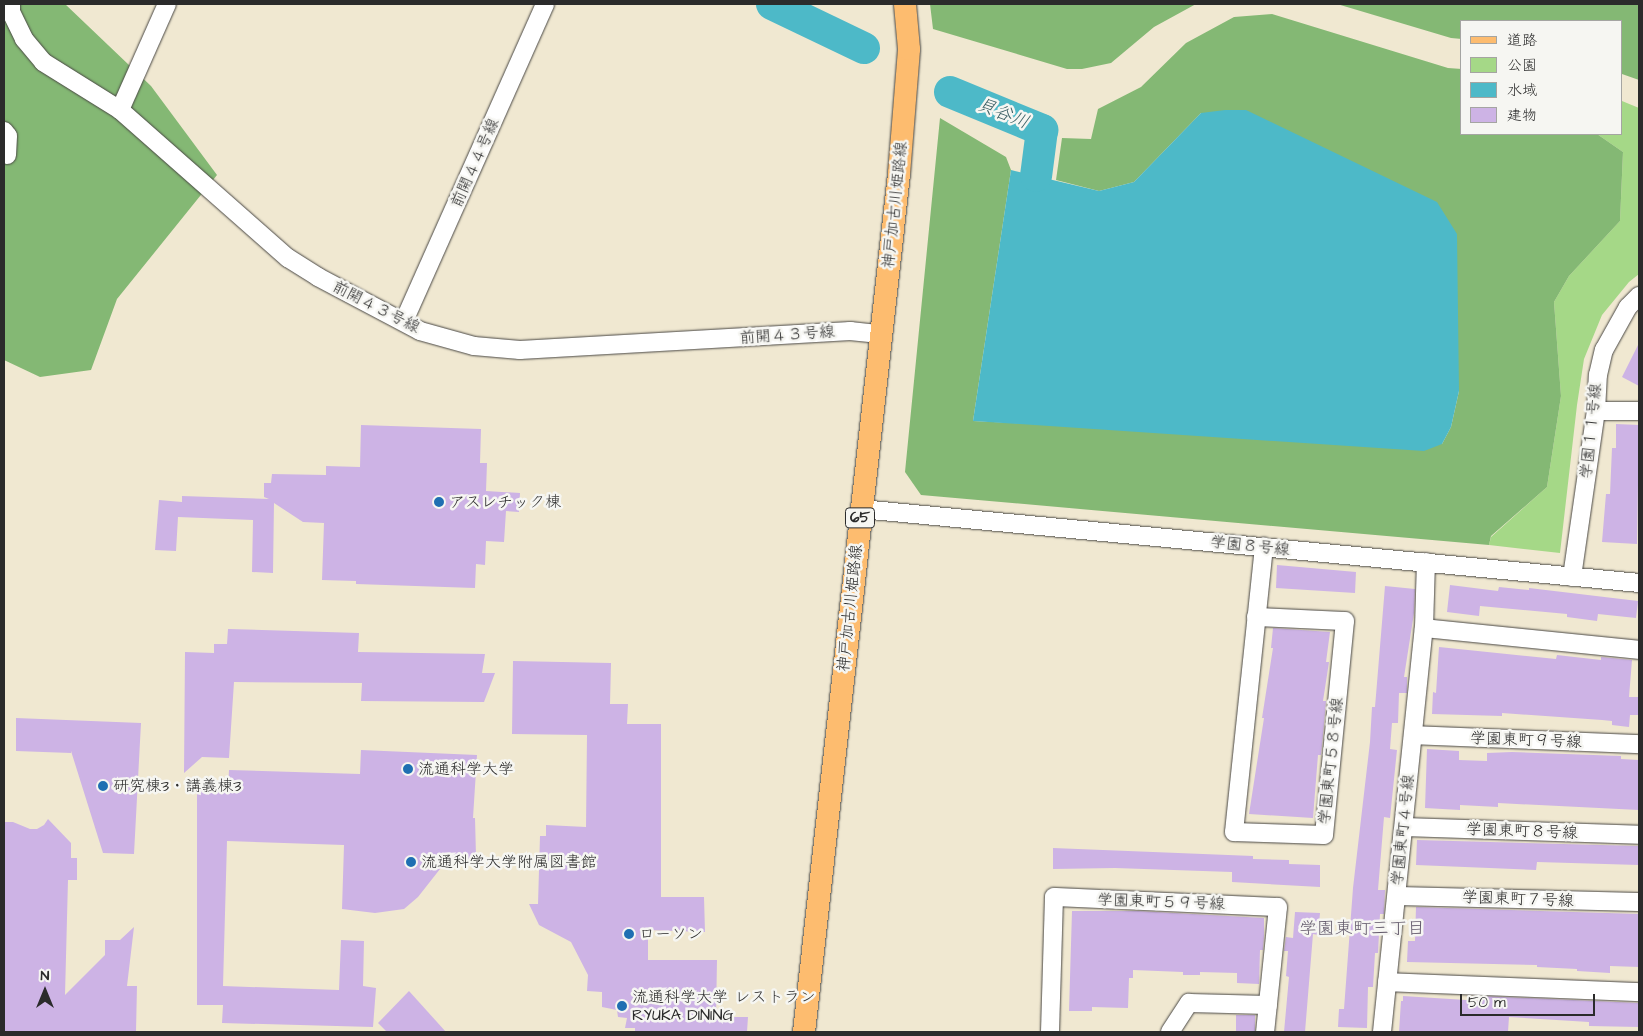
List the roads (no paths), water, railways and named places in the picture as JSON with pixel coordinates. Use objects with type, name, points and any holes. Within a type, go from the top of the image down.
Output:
[{"type":"main road","name":"神戸加古川姫路線","points":[[804,1032],[899,174],[909,49],[905,4]]},
{"type":"street","name":"前開４３号線","points":[[11,4],[11,12],[24,39],[43,62],[120,110],[288,258],[420,331],[474,346],[520,350],[850,331],[880,334]]},
{"type":"street","points":[[120,110],[167,4]]},
{"type":"street","name":"前開４４号線","points":[[404,321],[545,4]]},
{"type":"street","points":[[4,130],[8,136],[7,155]]},
{"type":"street","name":"学園１１号線","points":[[1572,577],[1596,411],[1598,375],[1604,350],[1628,307],[1639,296]]},
{"type":"street","points":[[1596,411],[1639,411]]},
{"type":"street","name":"学園８号線","points":[[861,509],[1639,583]]},
{"type":"street","name":"学園東町５８号線","points":[[1256,617],[1345,621],[1324,835],[1234,832],[1256,617],[1264,547]]},
{"type":"street","name":"学園東町４号線","points":[[1382,1032],[1424,628],[1426,562]]},
{"type":"street","points":[[1424,628],[1639,650]]},
{"type":"street","name":"学園東町９号線","points":[[1413,735],[1639,744]]},
{"type":"street","name":"学園東町８号線","points":[[1404,827],[1639,835]]},
{"type":"street","name":"学園東町７号線","points":[[1397,896],[1639,902]]},
{"type":"street","name":"学園東町５９号線","points":[[1050,1032],[1054,898],[1278,907],[1265,1032]]},
{"type":"street","points":[[1387,982],[1639,992]]},
{"type":"street","points":[[1170,1032],[1189,1003],[1268,1005]]},
{"type":"water","points":[[1246,110],[1437,202],[1457,234],[1459,391],[1451,427],[1442,444],[1424,451],[973,421],[1011,170],[1099,191],[1134,182],[1201,113]]},
{"type":"waterway","name":"貝谷川","points":[[772,4],[864,48]]},
{"type":"waterway","name":"貝谷川","points":[[950,92],[1042,130],[1036,176]]},
{"type":"place","name":"アスレチック棟","points":[[439,502]]},
{"type":"place","name":"流通科学大学","points":[[408,769]]},
{"type":"place","name":"研究棟3・講義棟3","points":[[103,786]]},
{"type":"place","name":"流通科学大学附属図書館","points":[[411,862]]},
{"type":"place","name":"ローソン","points":[[629,934]]},
{"type":"place","name":"流通科学大学 レストラン RYUKA DINING","points":[[622,1006]]},
{"type":"district","name":"学園東町三丁目","points":[[1362,929]]}]
